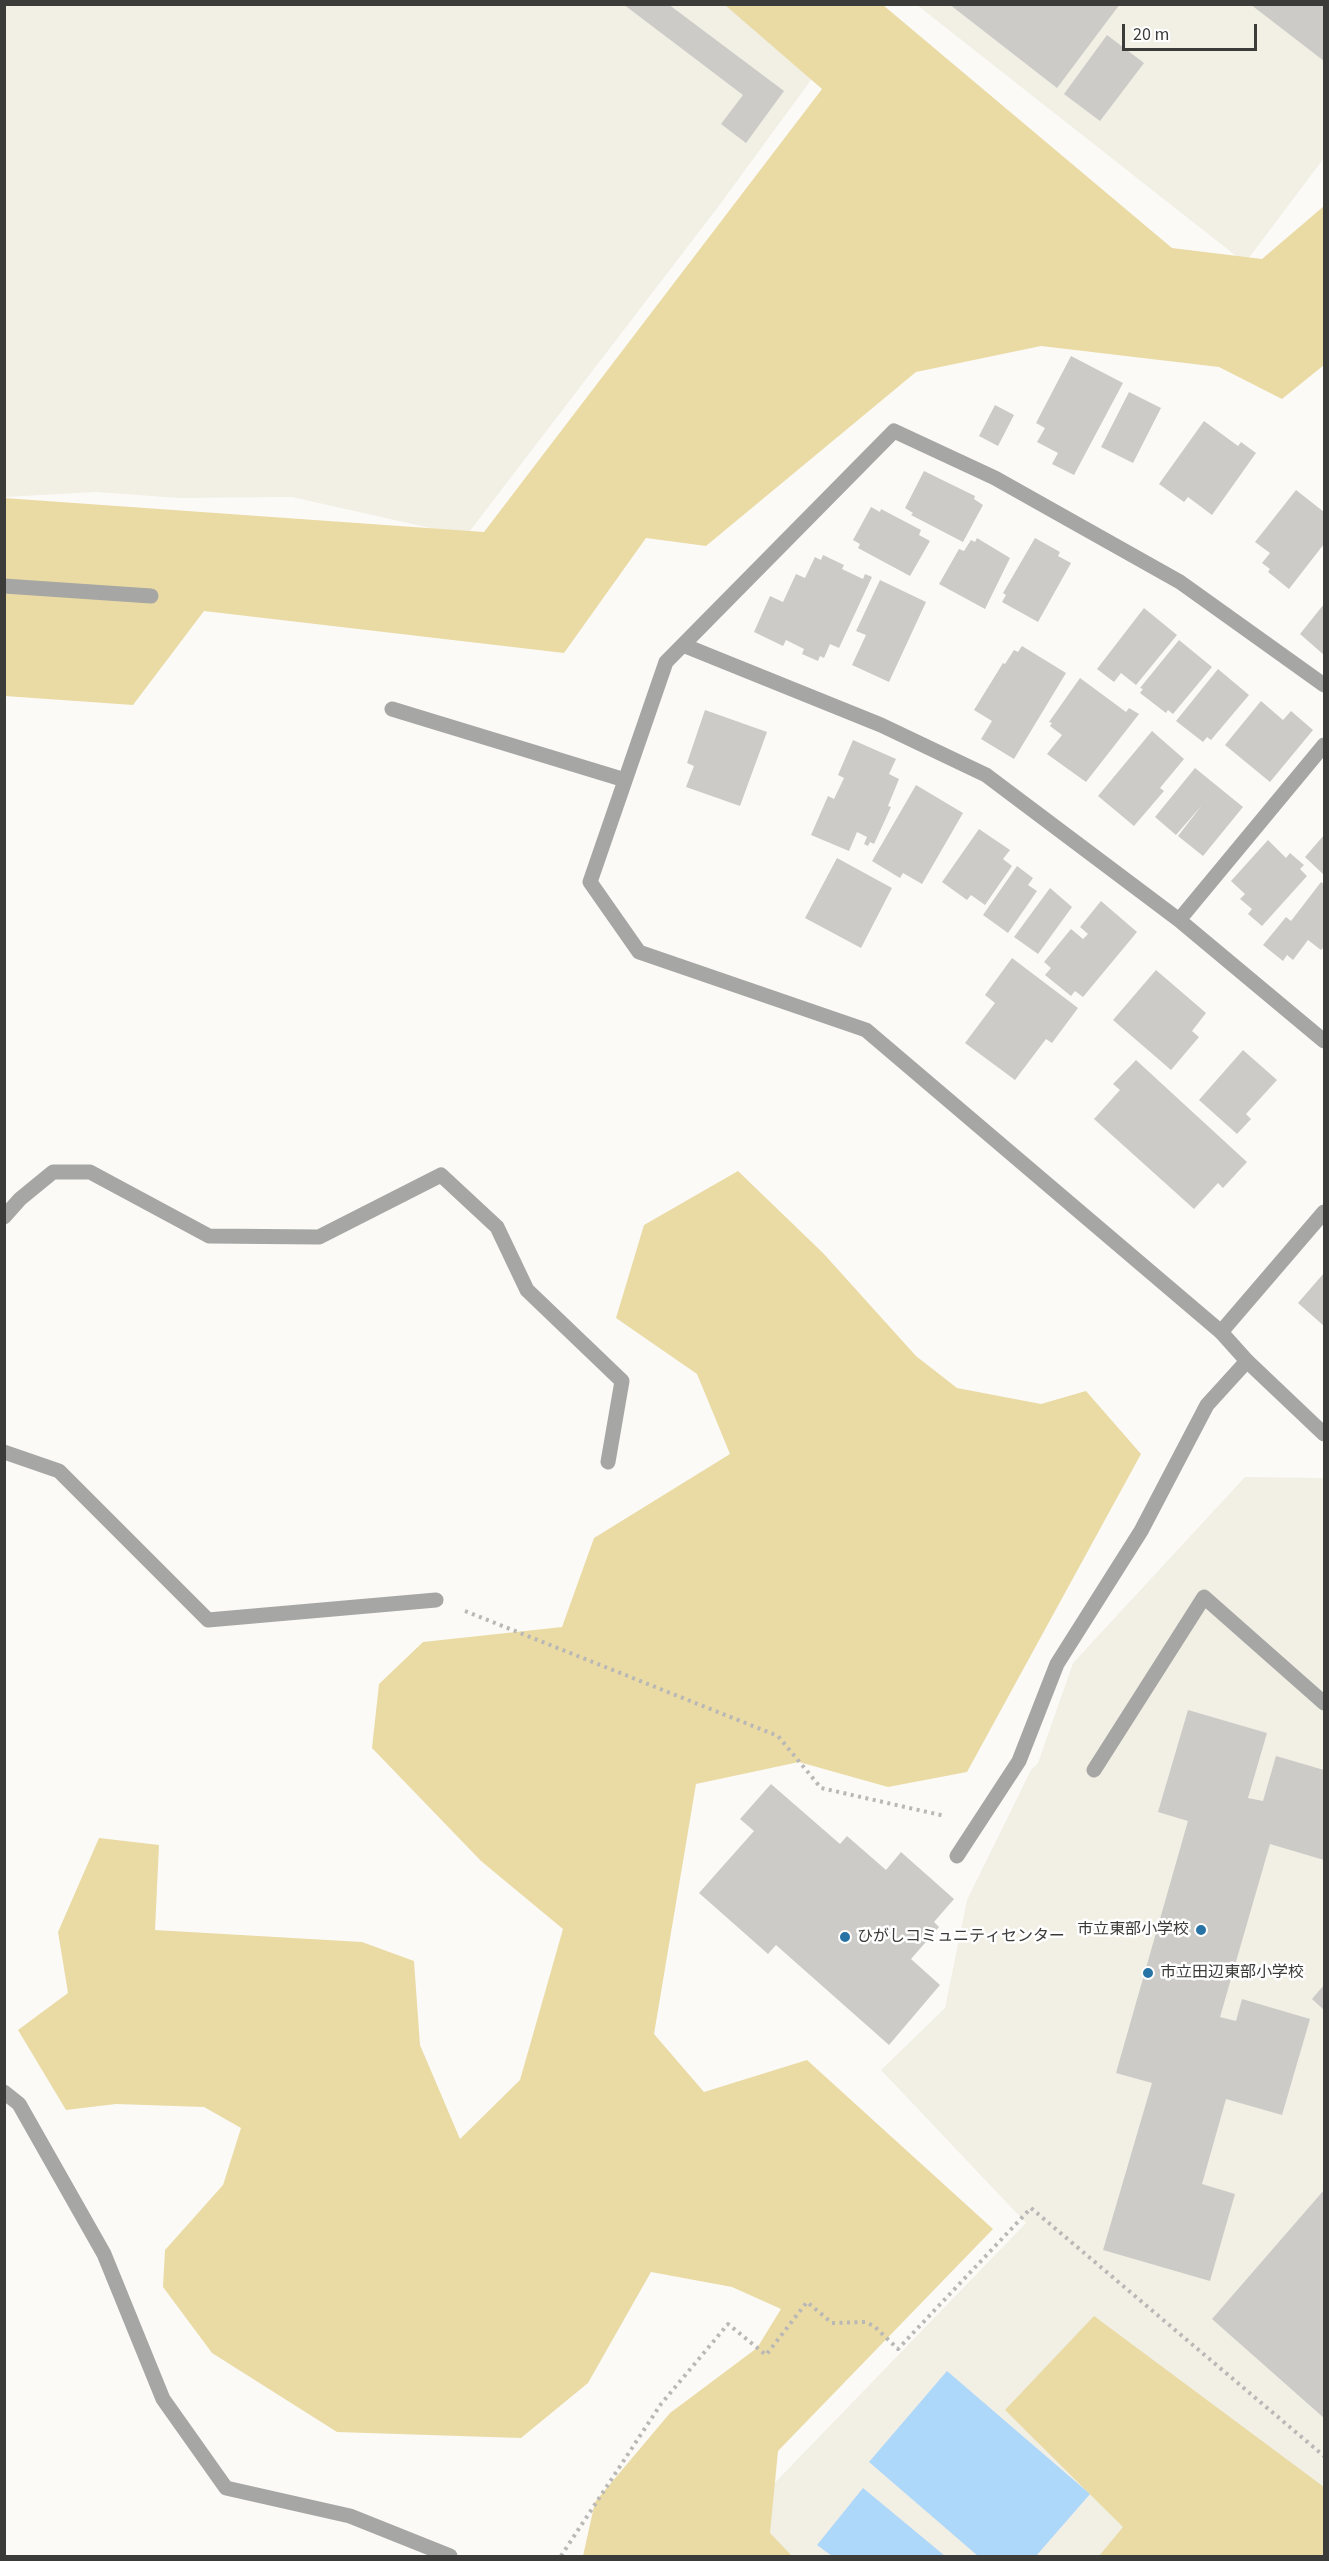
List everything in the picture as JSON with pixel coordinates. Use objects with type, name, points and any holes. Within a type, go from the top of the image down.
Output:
[{"type":"street","points":[[1324,685],[1180,582],[995,478],[894,431],[666,662],[590,882],[639,952],[866,1030],[1221,1332],[1324,1434]]},
{"type":"street","points":[[4,586],[152,596]]},
{"type":"street","points":[[683,645],[880,725],[986,775],[1179,920],[1324,1041]]},
{"type":"street","points":[[392,709],[625,780]]},
{"type":"street","points":[[1179,920],[1324,745]]},
{"type":"street","points":[[4,1217],[20,1199],[53,1172],[90,1172],[209,1236],[319,1237],[441,1175],[497,1227],[527,1290],[622,1380],[608,1462]]},
{"type":"street","points":[[1221,1332],[1324,1212]]},
{"type":"street","points":[[957,1856],[1019,1761],[1057,1664],[1142,1531],[1207,1405],[1248,1361]]},
{"type":"street","points":[[4,1452],[59,1471],[208,1620],[436,1599]]},
{"type":"street","points":[[1094,1770],[1204,1597],[1324,1703]]},
{"type":"street","points":[[4,2092],[18,2104],[104,2254],[163,2399],[226,2488],[350,2516],[450,2556]]},
{"type":"path","points":[[436,1599],[778,1736],[821,1788],[978,1824]]},
{"type":"path","points":[[561,2556],[661,2404],[728,2324],[766,2355],[807,2302],[832,2323],[865,2322],[874,2326],[898,2349],[1031,2208],[1324,2456]]},
{"type":"shaded area","points":[[5,5],[866,5],[718,207],[466,536],[292,497],[179,498],[96,492],[5,497]]},
{"type":"shaded area","points":[[725,5],[883,5],[1172,248],[1262,259],[1324,206],[1324,365],[1282,399],[1219,367],[1041,346],[916,372],[706,546],[646,538],[564,653],[204,611],[133,705],[5,696],[4,498],[484,532],[822,89]]},
{"type":"shaded area","points":[[917,5],[1324,5],[1324,158],[1245,263]]},
{"type":"shaded area","points":[[738,1171],[823,1253],[916,1356],[957,1388],[1041,1404],[1086,1391],[1141,1454],[967,1772],[888,1787],[799,1762],[696,1784],[654,2034],[704,2092],[807,2060],[993,2229],[778,2451],[770,2533],[792,2556],[583,2556],[595,2502],[670,2413],[757,2348],[781,2309],[732,2287],[651,2272],[588,2383],[521,2438],[337,2432],[212,2353],[163,2287],[165,2250],[223,2185],[241,2128],[204,2107],[116,2104],[66,2110],[18,2030],[68,1993],[58,1932],[99,1838],[159,1845],[155,1930],[362,1942],[414,1961],[420,2045],[460,2139],[520,2080],[563,1929],[481,1861],[372,1748],[379,1684],[423,1642],[562,1627],[594,1538],[730,1454],[697,1374],[616,1318],[644,1225]]},
{"type":"shaded area","name":"市立田辺東部小学校","points":[[1245,1477],[1324,1478],[1324,2556],[750,2556],[731,2528],[1026,2223],[881,2070],[945,2008],[967,1900],[1031,1770],[1038,1763],[1073,1663]]},
{"type":"shaded area","points":[[1094,2316],[1324,2487],[1324,2556],[1099,2556],[1123,2527],[1005,2410]]},
{"type":"water","points":[[947,2371],[1090,2494],[1036,2556],[978,2556],[869,2462]]},
{"type":"water","points":[[863,2488],[945,2556],[832,2556],[817,2545]]},
{"type":"building","points":[[623,4],[668,4],[784,91],[746,143],[721,124],[743,95]]},
{"type":"building","points":[[949,4],[1120,4],[1057,88]]},
{"type":"building","points":[[1250,4],[1324,4],[1324,61]]},
{"type":"building","points":[[1107,35],[1144,63],[1100,121],[1064,94]]},
{"type":"building","points":[[1071,356],[1123,383],[1074,475],[1052,464],[1058,453],[1037,442],[1045,428],[1036,423]]},
{"type":"building","points":[[1129,392],[1161,408],[1133,463],[1101,447]]},
{"type":"building","points":[[995,405],[1014,415],[998,446],[979,436]]},
{"type":"building","points":[[1204,421],[1238,446],[1241,442],[1256,453],[1212,515],[1188,497],[1184,502],[1159,484]]},
{"type":"building","points":[[924,471],[975,496],[974,499],[983,505],[963,542],[911,515],[913,513],[905,508]]},
{"type":"building","points":[[1296,490],[1324,512],[1324,544],[1289,589],[1268,572],[1270,569],[1262,563],[1270,553],[1255,542]]},
{"type":"building","points":[[871,507],[880,512],[881,509],[921,530],[919,535],[930,541],[910,576],[858,548],[860,544],[853,540]]},
{"type":"building","points":[[977,538],[1010,558],[985,609],[939,584],[959,549],[964,551],[971,540],[975,542]]},
{"type":"building","points":[[1035,538],[1060,552],[1058,556],[1071,563],[1038,622],[1002,602],[1006,595],[1003,593]]},
{"type":"building","points":[[823,555],[844,565],[842,569],[863,579],[865,574],[872,577],[839,648],[830,644],[824,658],[820,656],[818,661],[802,654],[804,649],[786,640],[783,646],[754,632],[770,596],[783,602],[796,574],[805,578],[815,557],[821,560]]},
{"type":"building","points":[[880,580],[926,602],[889,682],[852,665],[866,635],[856,631]]},
{"type":"building","points":[[1324,604],[1324,655],[1300,634]]},
{"type":"building","points":[[1144,608],[1177,635],[1136,685],[1121,673],[1114,682],[1097,669]]},
{"type":"building","points":[[1179,640],[1212,667],[1173,714],[1168,710],[1166,713],[1140,693],[1143,689],[1140,688]]},
{"type":"building","points":[[1022,646],[1066,673],[1014,759],[981,739],[992,721],[974,710],[1003,663],[1005,664],[1014,650],[1018,652]]},
{"type":"building","points":[[1218,669],[1249,695],[1211,740],[1207,737],[1203,742],[1176,721]]},
{"type":"building","points":[[1080,678],[1126,712],[1129,708],[1139,714],[1086,782],[1047,754],[1062,735],[1050,726],[1052,723],[1049,722]]},
{"type":"building","points":[[1261,701],[1283,720],[1291,711],[1313,730],[1270,782],[1225,745]]},
{"type":"building","points":[[705,710],[767,732],[740,806],[686,787],[694,766],[687,763]]},
{"type":"building","points":[[1152,731],[1184,759],[1160,788],[1164,791],[1134,826],[1098,796]]},
{"type":"building","points":[[853,740],[896,759],[889,774],[899,779],[888,806],[891,807],[874,844],[870,842],[868,846],[864,844],[867,837],[857,832],[849,851],[811,835],[828,796],[834,799],[844,778],[838,775]]},
{"type":"building","points":[[1195,768],[1243,807],[1203,856],[1178,836],[1202,805],[1176,835],[1155,817]]},
{"type":"building","points":[[916,785],[963,813],[922,884],[903,873],[900,878],[872,861]]},
{"type":"building","points":[[979,829],[1010,850],[1003,859],[1012,866],[985,905],[971,895],[967,900],[942,882]]},
{"type":"building","points":[[1324,835],[1324,875],[1305,857]]},
{"type":"building","points":[[1268,840],[1286,858],[1290,853],[1304,865],[1300,869],[1307,876],[1262,926],[1248,914],[1252,909],[1240,899],[1245,894],[1231,881]]},
{"type":"building","points":[[837,858],[892,888],[861,948],[805,918]]},
{"type":"building","points":[[1017,866],[1033,878],[1028,885],[1037,891],[1008,933],[983,915]]},
{"type":"building","points":[[1321,882],[1324,884],[1324,947],[1321,950],[1308,940],[1293,960],[1287,955],[1283,961],[1263,945],[1286,917],[1291,921]]},
{"type":"building","points":[[1050,888],[1072,907],[1038,954],[1014,937]]},
{"type":"building","points":[[1101,901],[1137,932],[1083,997],[1075,991],[1071,996],[1045,975],[1051,968],[1044,962],[1071,929],[1083,939],[1088,934],[1080,927]]},
{"type":"building","points":[[1012,958],[1078,1008],[1052,1043],[1046,1039],[1015,1080],[965,1043],[995,1003],[985,995]]},
{"type":"building","points":[[1156,970],[1206,1013],[1192,1031],[1199,1037],[1171,1070],[1113,1020]]},
{"type":"building","points":[[1243,1050],[1277,1080],[1246,1114],[1251,1119],[1237,1134],[1199,1100]]},
{"type":"building","points":[[1136,1060],[1247,1162],[1223,1188],[1218,1183],[1194,1209],[1094,1119],[1120,1090],[1113,1084]]},
{"type":"building","points":[[1324,1273],[1324,1326],[1298,1303]]},
{"type":"building","name":"市立東部小学校","points":[[1188,1710],[1267,1733],[1248,1798],[1263,1801],[1276,1756],[1324,1770],[1324,1860],[1270,1844],[1220,2017],[1236,2021],[1242,1999],[1310,2019],[1282,2115],[1226,2099],[1202,2184],[1235,2194],[1210,2281],[1103,2250],[1152,2083],[1116,2073],[1188,1821],[1158,1812]]},
{"type":"building","name":"ひがしコミュニティセンター","points":[[771,1784],[840,1844],[847,1836],[886,1870],[901,1852],[954,1899],[934,1922],[939,1927],[911,1959],[940,1985],[889,2045],[776,1945],[768,1954],[699,1893],[754,1831],[740,1819]]},
{"type":"building","points":[[1324,1985],[1324,2010],[1312,1999]]},
{"type":"building","points":[[1324,2190],[1324,2418],[1212,2319]]},
{"type":"place","name":"市立東部小学校","points":[[1201,1930]]},
{"type":"place","name":"ひがしコミュニティセンター","points":[[845,1937]]},
{"type":"place","name":"市立田辺東部小学校","points":[[1148,1973]]}]
